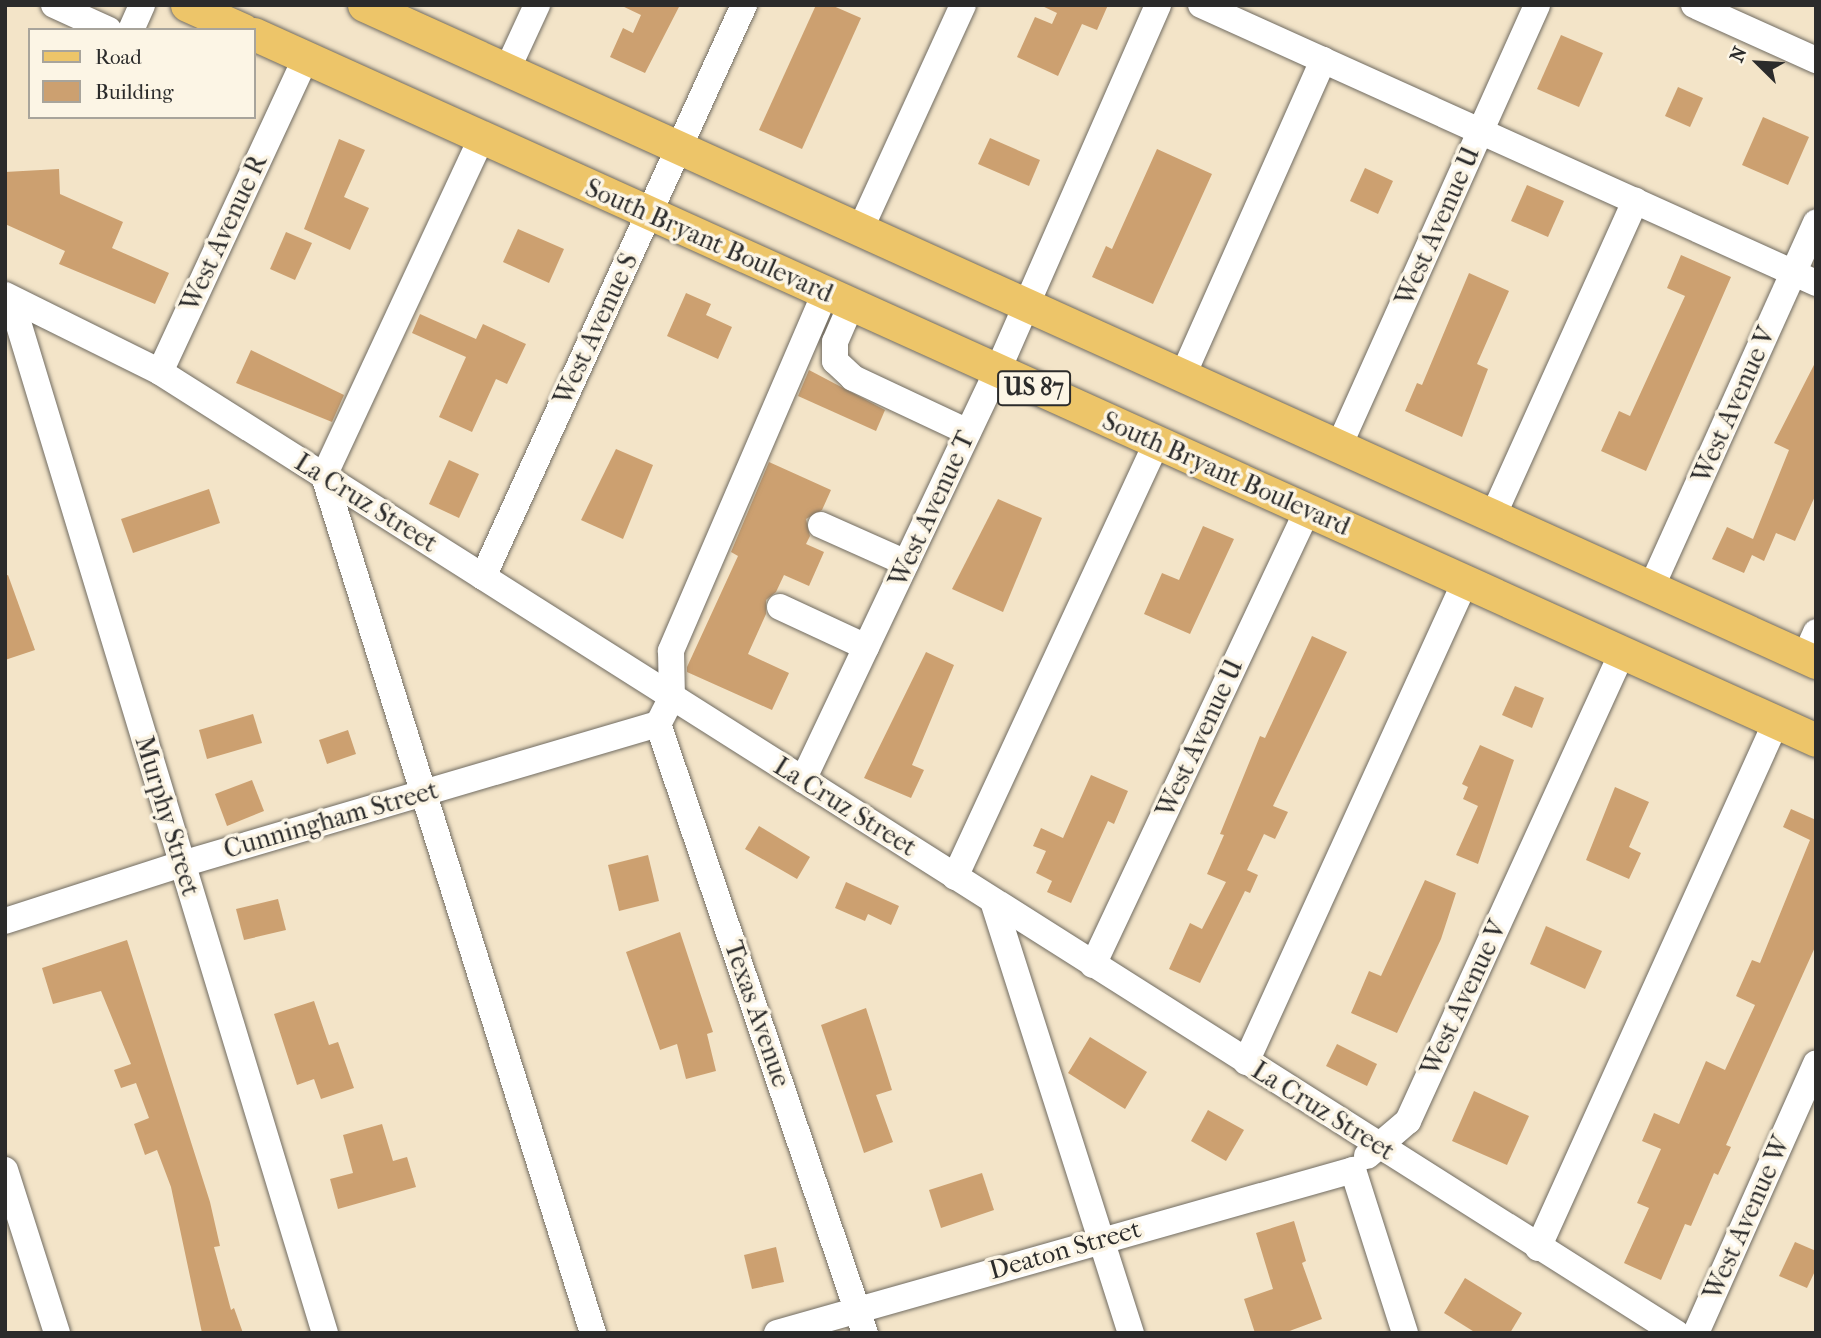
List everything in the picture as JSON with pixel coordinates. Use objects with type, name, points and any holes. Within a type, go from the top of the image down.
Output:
[{"type":"main road","points":[[187,5],[239,28]]},
{"type":"main road","name":"US 87","points":[[364,5],[1651,588],[1812,650]]},
{"type":"main road","name":"South Bryant Boulevard","points":[[256,35],[1816,740]]},
{"type":"street","points":[[54,5],[104,28]]},
{"type":"street","points":[[132,28],[142,5]]},
{"type":"street","points":[[507,70],[537,5]]},
{"type":"street","name":"West Avenue S","points":[[483,577],[744,5]]},
{"type":"street","points":[[860,230],[963,5]]},
{"type":"street","name":"West Avenue T","points":[[803,780],[997,372],[1158,5]]},
{"type":"street","points":[[1201,5],[1805,278]]},
{"type":"street","name":"West Avenue U","points":[[1339,446],[1537,5]]},
{"type":"street","points":[[1694,5],[1723,11],[1816,60]]},
{"type":"street","name":"West Avenue R","points":[[160,372],[306,57]]},
{"type":"street","points":[[1182,375],[1323,60]]},
{"type":"street","points":[[482,138],[324,476],[593,1333]]},
{"type":"street","points":[[1493,516],[1635,201]]},
{"type":"street","name":"West Avenue V","points":[[1651,588],[1805,278],[1816,223]]},
{"type":"street","name":"La Cruz Street","points":[[8,297],[160,372],[1676,1333]]},
{"type":"street","name":"Murphy Street","points":[[8,297],[324,1333]]},
{"type":"street","points":[[838,299],[835,361],[853,378],[968,432]]},
{"type":"street","points":[[658,724],[672,697],[671,651],[838,299]]},
{"type":"street","points":[[955,877],[1156,443]]},
{"type":"street","name":"West Avenue U","points":[[1093,965],[1307,511]]},
{"type":"street","points":[[821,525],[906,563]]},
{"type":"street","points":[[1246,1062],[1465,582]]},
{"type":"street","points":[[780,607],[866,647]]},
{"type":"street","name":"West Avenue V","points":[[1353,1170],[1376,1145],[1408,1121],[1622,653]]},
{"type":"street","points":[[1538,1248],[1776,722]]},
{"type":"street","name":"Cunningham Street","points":[[5,921],[182,864],[658,724]]},
{"type":"street","name":"Texas Avenue","points":[[658,724],[865,1333]]},
{"type":"street","points":[[993,901],[1130,1333]]},
{"type":"street","name":"West Avenue W","points":[[1696,1333],[1815,1068]]},
{"type":"street","points":[[5,1170],[57,1333]]},
{"type":"street","points":[[1353,1170],[1405,1333]]},
{"type":"street","name":"Deaton Street","points":[[778,1333],[857,1307],[1353,1170]]},
{"type":"building","points":[[620,5],[680,5],[645,73],[610,57],[623,28],[633,33],[641,15]]},
{"type":"building","points":[[816,5],[831,5],[861,18],[802,149],[759,130]]},
{"type":"building","points":[[1040,5],[1108,5],[1097,30],[1082,24],[1058,76],[1017,57],[1035,17],[1052,24],[1057,13]]},
{"type":"building","points":[[1561,35],[1603,53],[1579,107],[1537,89]]},
{"type":"building","points":[[1678,87],[1703,98],[1690,127],[1665,116]]},
{"type":"building","points":[[1763,117],[1809,137],[1788,185],[1742,165]]},
{"type":"building","points":[[990,138],[1040,160],[1029,186],[978,164]]},
{"type":"building","points":[[339,139],[365,150],[344,197],[369,208],[350,250],[304,229]]},
{"type":"building","points":[[1157,149],[1212,174],[1153,304],[1092,277],[1106,246],[1112,249]]},
{"type":"building","points":[[1365,168],[1393,181],[1378,214],[1350,201]]},
{"type":"building","points":[[59,169],[60,194],[123,222],[112,248],[169,273],[155,304],[59,264],[65,251],[5,224],[5,172]]},
{"type":"building","points":[[1527,185],[1564,201],[1548,237],[1511,221]]},
{"type":"building","points":[[518,229],[564,249],[549,283],[503,262]]},
{"type":"building","points":[[286,232],[312,243],[295,280],[270,269]]},
{"type":"building","points":[[1681,255],[1731,277],[1646,471],[1601,451],[1619,411],[1630,416],[1685,296],[1667,288]]},
{"type":"building","points":[[1469,273],[1509,291],[1477,364],[1488,369],[1462,437],[1405,411],[1417,383],[1422,385]]},
{"type":"building","points":[[686,293],[711,304],[706,315],[732,327],[718,359],[667,336]]},
{"type":"building","points":[[420,314],[476,339],[483,324],[526,344],[507,384],[496,379],[472,432],[439,417],[466,357],[412,333]]},
{"type":"building","points":[[251,350],[344,395],[332,422],[236,383]]},
{"type":"building","points":[[1816,361],[1816,494],[1795,541],[1776,533],[1764,561],[1752,555],[1744,573],[1712,559],[1727,527],[1753,539],[1789,450],[1774,443]]},
{"type":"building","points":[[809,370],[885,410],[876,431],[798,396]]},
{"type":"building","points":[[616,449],[653,465],[623,539],[581,520]]},
{"type":"building","points":[[449,460],[479,474],[459,518],[429,504]]},
{"type":"building","points":[[769,462],[831,490],[822,510],[806,519],[810,536],[806,544],[824,552],[809,586],[784,575],[776,592],[766,600],[766,614],[748,654],[789,673],[772,710],[687,672],[738,556],[731,552]]},
{"type":"building","points":[[209,489],[220,523],[133,553],[121,519]]},
{"type":"building","points":[[998,499],[1042,518],[1003,612],[952,589]]},
{"type":"building","points":[[1203,526],[1234,539],[1190,634],[1144,614],[1162,573],[1179,580]]},
{"type":"building","points":[[8,575],[35,650],[5,660],[5,576]]},
{"type":"building","points":[[1312,636],[1347,652],[1273,806],[1288,812],[1275,839],[1264,834],[1247,870],[1258,875],[1250,893],[1245,891],[1200,983],[1169,969],[1190,923],[1202,929],[1226,882],[1207,874],[1224,835],[1220,834],[1260,736],[1265,738]]},
{"type":"building","points":[[926,652],[954,665],[912,765],[924,770],[911,798],[864,778]]},
{"type":"building","points":[[1515,686],[1544,698],[1532,728],[1502,715]]},
{"type":"building","points":[[253,714],[262,743],[207,759],[199,730]]},
{"type":"building","points":[[348,730],[356,754],[327,764],[319,740]]},
{"type":"building","points":[[1480,745],[1514,760],[1478,864],[1456,855],[1478,806],[1463,799],[1468,787],[1462,784]]},
{"type":"building","points":[[1091,775],[1128,791],[1114,824],[1108,821],[1071,903],[1047,892],[1052,881],[1036,873],[1046,851],[1033,846],[1041,828],[1063,838]]},
{"type":"building","points":[[252,780],[264,811],[227,826],[215,794]]},
{"type":"building","points":[[1615,787],[1649,802],[1629,847],[1641,853],[1629,879],[1586,860]]},
{"type":"building","points":[[1791,809],[1816,820],[1816,945],[1726,1145],[1731,1147],[1718,1175],[1714,1173],[1691,1226],[1685,1224],[1661,1280],[1624,1263],[1649,1208],[1637,1203],[1661,1149],[1642,1141],[1654,1113],[1679,1124],[1706,1061],[1725,1070],[1755,1005],[1736,996],[1752,960],[1760,963],[1810,840],[1783,827]]},
{"type":"building","points":[[759,826],[810,857],[797,879],[745,849]]},
{"type":"building","points":[[648,855],[659,901],[619,911],[608,865]]},
{"type":"building","points":[[1425,880],[1456,893],[1441,939],[1397,1033],[1351,1013],[1369,971],[1381,976]]},
{"type":"building","points":[[846,882],[899,906],[891,925],[868,914],[865,921],[835,908]]},
{"type":"building","points":[[278,899],[286,930],[244,940],[236,909]]},
{"type":"building","points":[[1546,926],[1602,951],[1585,989],[1530,964]]},
{"type":"building","points":[[680,932],[713,1032],[707,1034],[716,1071],[686,1079],[677,1044],[660,1050],[626,952]]},
{"type":"building","points":[[127,940],[210,1202],[220,1246],[214,1247],[231,1310],[234,1308],[243,1333],[202,1333],[171,1187],[157,1150],[145,1155],[134,1124],[149,1118],[136,1083],[121,1088],[114,1070],[131,1064],[101,991],[53,1004],[42,968]]},
{"type":"building","points":[[314,1001],[329,1045],[338,1042],[354,1088],[321,1099],[314,1079],[297,1085],[274,1014]]},
{"type":"building","points":[[866,1008],[892,1090],[876,1095],[893,1142],[864,1153],[821,1025]]},
{"type":"building","points":[[1090,1037],[1147,1072],[1125,1109],[1068,1073]]},
{"type":"building","points":[[1337,1044],[1377,1064],[1367,1086],[1326,1066]]},
{"type":"building","points":[[1474,1091],[1529,1116],[1507,1165],[1452,1141]]},
{"type":"building","points":[[1208,1110],[1244,1130],[1226,1161],[1191,1141]]},
{"type":"building","points":[[382,1124],[393,1161],[407,1157],[416,1187],[338,1209],[330,1179],[353,1173],[343,1135]]},
{"type":"building","points":[[982,1173],[994,1210],[941,1228],[929,1190]]},
{"type":"building","points":[[1294,1221],[1306,1261],[1302,1263],[1322,1319],[1284,1333],[1255,1333],[1244,1299],[1273,1289],[1256,1233]]},
{"type":"building","points":[[1795,1242],[1816,1251],[1816,1269],[1807,1288],[1779,1276]]},
{"type":"building","points":[[776,1247],[784,1282],[752,1289],[744,1255]]},
{"type":"building","points":[[1465,1278],[1522,1313],[1510,1333],[1476,1333],[1444,1313]]}]
